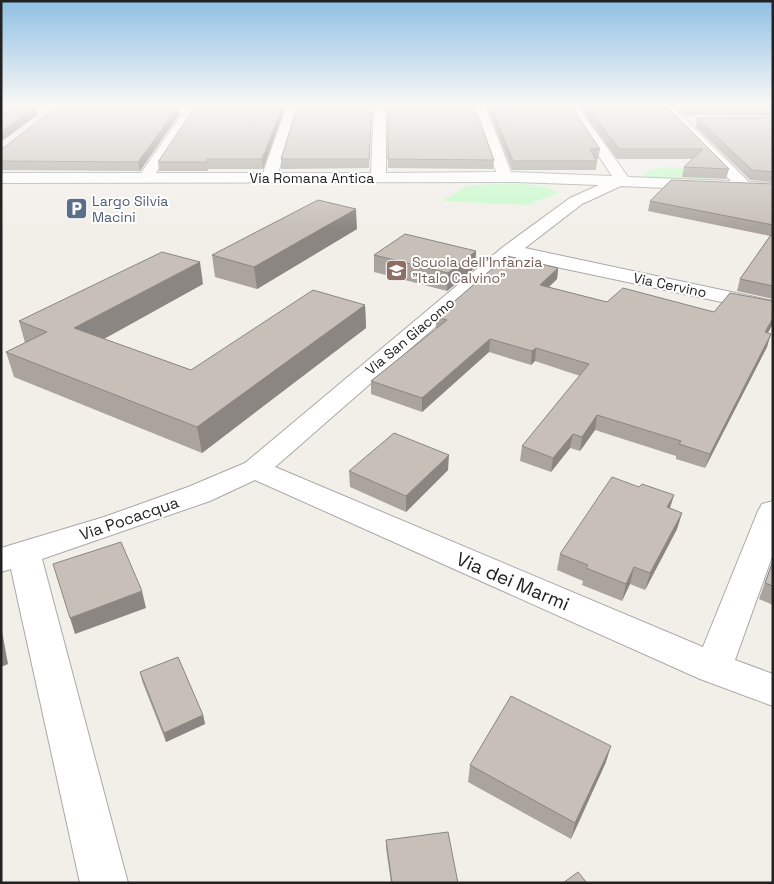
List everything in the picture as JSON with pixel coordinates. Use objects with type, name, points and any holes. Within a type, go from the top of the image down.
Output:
[{"type":"street","points":[[145,178],[166,146]]},
{"type":"street","points":[[269,178],[279,146]]},
{"type":"street","points":[[378,178],[379,146]]},
{"type":"street","points":[[497,146],[511,178],[568,187],[577,194],[576,201]]},
{"type":"street","points":[[599,146],[623,181],[629,172],[643,167]]},
{"type":"street","points":[[706,146],[732,171],[745,187]]},
{"type":"street","points":[[706,167],[732,171]]},
{"type":"street","name":"Via Romana Antica","points":[[1,178],[511,178],[623,181]]},
{"type":"street","name":"Via San Giacomo","points":[[255,469],[510,251],[576,201],[623,181],[773,188]]},
{"type":"street","name":"Via Cervino","points":[[535,232],[545,249],[568,264]]},
{"type":"street","name":"Via Cervino","points":[[510,251],[773,307]]},
{"type":"street","name":"Via Pocacqua","points":[[13,557],[199,494],[255,469]]},
{"type":"street","name":"Via dei Marmi","points":[[255,469],[713,668],[773,690]]},
{"type":"street","points":[[713,668],[773,511]]},
{"type":"street","points":[[13,557],[104,883]]},
{"type":"green space","points":[[675,167],[698,172],[709,181],[647,179],[644,175],[650,170]]},
{"type":"green space","points":[[528,184],[559,193],[527,205],[442,201],[468,185]]},
{"type":"building","points":[[149,146],[138,162],[1,161],[1,148]]},
{"type":"building","points":[[168,146],[267,146],[262,159],[207,159],[207,162],[158,162]]},
{"type":"building","points":[[285,146],[370,146],[369,159],[281,159]]},
{"type":"building","points":[[388,146],[489,146],[494,160],[388,159]]},
{"type":"building","points":[[507,146],[598,146],[600,149],[590,149],[597,161],[513,161]]},
{"type":"building","points":[[617,146],[706,146],[729,169],[684,167],[703,149],[619,149]]},
{"type":"building","points":[[727,146],[773,146],[773,172],[752,170]]},
{"type":"building","points":[[671,180],[773,184],[773,225],[650,201]]},
{"type":"building","points":[[318,200],[356,209],[254,267],[212,255]]},
{"type":"building","points":[[773,232],[773,286],[740,279]]},
{"type":"building","points":[[405,234],[476,251],[448,273],[374,255]]},
{"type":"building","points":[[162,252],[200,262],[74,328],[191,370],[313,290],[365,305],[197,427],[6,352],[47,332],[19,321]]},
{"type":"building","points":[[507,256],[558,268],[540,285],[607,302],[623,288],[714,312],[730,293],[773,301],[773,318],[765,332],[771,334],[710,454],[679,444],[681,441],[597,415],[582,437],[573,434],[553,458],[522,446],[589,364],[536,348],[532,351],[490,339],[422,398],[371,381],[447,320],[436,317]]},
{"type":"building","points":[[394,433],[449,455],[406,496],[349,471]]},
{"type":"building","points":[[612,477],[639,487],[642,484],[674,495],[667,507],[682,513],[650,573],[634,567],[626,584],[586,568],[588,565],[560,554]]},
{"type":"building","points":[[121,542],[142,591],[70,618],[53,564]]},
{"type":"building","points":[[773,561],[773,586],[765,583]]},
{"type":"building","points":[[178,657],[203,715],[164,733],[140,672]]},
{"type":"building","points":[[511,696],[611,746],[575,823],[470,765]]},
{"type":"building","points":[[448,832],[458,883],[392,883],[386,840]]},
{"type":"building","points":[[578,872],[587,883],[563,883]]},
{"type":"place","name":"Largo Silvia Macini","points":[[76,209]]},
{"type":"place","name":"Scuola dell'Infanzia \"Italo Calvino\"","points":[[396,270]]}]
